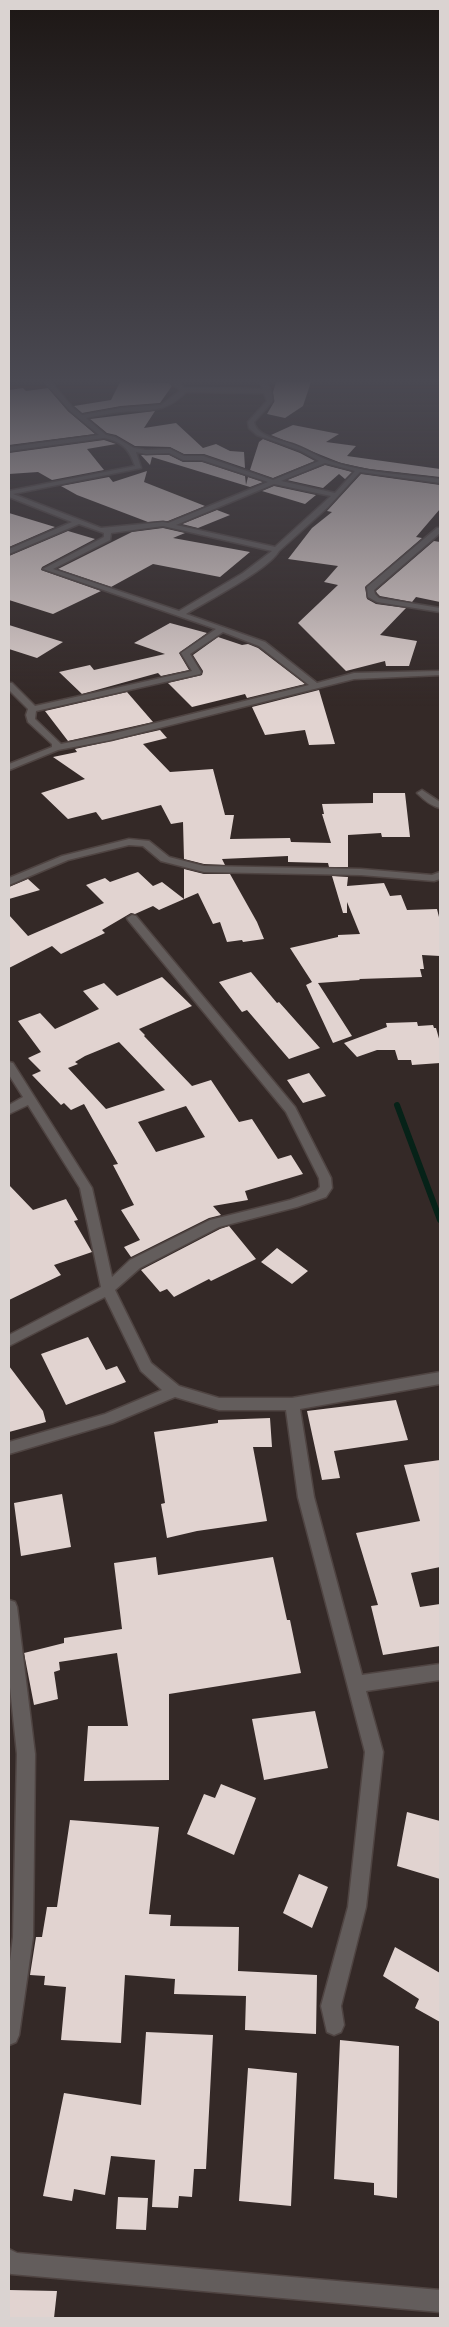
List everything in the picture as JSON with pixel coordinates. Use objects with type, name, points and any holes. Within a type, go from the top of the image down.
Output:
[{"type":"street","points":[[9,494],[25,491]]},
{"type":"street","points":[[170,525],[253,491]]},
{"type":"street","points":[[315,491],[336,495]]},
{"type":"street","points":[[180,614],[246,575],[274,555],[276,550],[340,491]]},
{"type":"street","points":[[9,494],[78,522],[108,531],[151,524],[170,525],[276,550]]},
{"type":"street","points":[[9,552],[78,522]]},
{"type":"street","points":[[440,530],[370,589],[371,595],[377,600],[440,610]]},
{"type":"street","points":[[108,531],[107,538],[47,569],[262,644],[315,685]]},
{"type":"street","points":[[33,709],[197,672],[186,653],[221,630]]},
{"type":"street","points":[[9,767],[56,748],[111,738],[354,676],[440,673]]},
{"type":"street","points":[[9,685],[33,709]]},
{"type":"street","points":[[33,709],[30,715],[31,720],[57,743],[56,748]]},
{"type":"street","points":[[422,793],[431,801],[440,805]]},
{"type":"street","points":[[9,882],[65,858],[129,842],[146,843],[165,859],[204,869],[361,872],[434,878],[440,875]]},
{"type":"street","points":[[9,1340],[108,1289],[135,1264],[215,1223],[292,1204],[321,1194],[326,1188],[325,1178],[291,1110],[132,918]]},
{"type":"street","points":[[9,1066],[31,1098],[86,1188],[108,1289],[146,1367],[174,1391],[219,1404],[292,1404],[440,1378]]},
{"type":"street","points":[[9,1110],[31,1098]]},
{"type":"street","points":[[9,1448],[108,1419],[174,1391]]},
{"type":"street","points":[[292,1404],[306,1497],[374,1752],[356,1908],[331,2006],[334,2024]]},
{"type":"street","points":[[9,1607],[26,1754],[23,1937],[9,2035]]},
{"type":"street","points":[[357,1684],[440,1672]]},
{"type":"street","points":[[9,2260],[11,2263],[440,2301]]},
{"type":"building","points":[[69,491],[166,491],[205,506],[168,521],[148,522]]},
{"type":"building","points":[[262,491],[295,491],[316,495],[305,504]]},
{"type":"building","points":[[346,491],[440,491],[440,509],[416,537],[422,538],[365,587],[367,599],[376,604],[406,608],[380,635],[417,641],[409,666],[386,666],[385,661],[346,671],[298,623],[338,585],[324,582],[338,566],[288,559],[312,528],[332,512],[327,511]]},
{"type":"building","points":[[217,510],[230,515],[198,528],[182,524]]},
{"type":"building","points":[[9,513],[55,527],[9,547]]},
{"type":"building","points":[[163,528],[185,533],[173,538],[250,552],[220,577],[153,564],[111,587],[58,569],[132,532]]},
{"type":"building","points":[[68,531],[95,539],[42,567],[41,570],[101,591],[53,614],[9,600],[9,556]]},
{"type":"building","points":[[434,541],[440,542],[440,602],[416,597],[412,602],[380,596],[377,593],[376,591]]},
{"type":"building","points":[[170,623],[207,633],[179,653],[189,670],[161,676],[158,673],[82,694],[59,672],[90,665],[94,670],[165,654],[134,643]]},
{"type":"building","points":[[9,625],[63,642],[37,658],[9,649]]},
{"type":"building","points":[[218,637],[258,648],[305,684],[247,698],[245,694],[192,707],[168,683],[202,675],[203,671],[193,655]]},
{"type":"building","points":[[319,690],[335,744],[309,745],[305,730],[265,735],[252,707]]},
{"type":"building","points":[[127,692],[153,722],[68,741],[45,711]]},
{"type":"building","points":[[160,730],[167,738],[143,744],[170,772],[213,769],[225,815],[234,815],[230,839],[290,838],[291,842],[331,843],[322,814],[324,814],[322,804],[373,803],[373,793],[405,793],[410,837],[382,837],[381,833],[348,835],[348,867],[329,867],[328,863],[288,862],[288,856],[222,859],[225,865],[204,864],[184,859],[183,822],[171,824],[161,805],[102,820],[96,812],[68,819],[41,793],[85,779],[53,757],[77,752],[75,749]]},
{"type":"building","points":[[184,869],[204,874],[230,874],[257,922],[264,939],[227,942],[220,922],[213,924],[198,893],[159,910],[153,906],[135,914],[131,913],[102,930],[105,933],[61,954],[52,946],[9,968],[9,915],[28,936],[104,903],[86,885],[105,878],[110,882],[138,872],[153,886],[162,882],[184,899]]},
{"type":"building","points":[[332,876],[348,877],[347,886],[384,883],[390,896],[401,895],[407,910],[437,909],[440,921],[440,956],[422,955],[424,969],[420,969],[422,977],[359,979],[318,983],[352,1036],[333,1043],[306,985],[312,982],[290,948],[338,937],[338,935],[360,934],[347,902],[347,913],[343,913]]},
{"type":"building","points":[[28,879],[40,890],[9,899],[9,887]]},
{"type":"building","points":[[251,972],[277,1003],[279,1002],[320,1048],[289,1059],[247,1010],[242,1012],[219,982]]},
{"type":"building","points":[[162,977],[192,1006],[139,1029],[144,1036],[192,1086],[211,1080],[239,1122],[252,1119],[278,1159],[291,1155],[303,1174],[245,1191],[248,1200],[213,1206],[221,1215],[209,1218],[131,1257],[124,1247],[140,1240],[121,1210],[134,1205],[113,1165],[118,1164],[84,1104],[71,1110],[64,1103],[61,1105],[32,1075],[41,1071],[28,1058],[41,1052],[18,1021],[40,1013],[55,1029],[99,1009],[83,991],[104,983],[117,996]],"holes":[[[119,1042],[165,1090],[106,1109],[68,1068],[78,1064],[75,1062],[85,1056]],[[186,1106],[205,1137],[156,1152],[138,1122]]]},
{"type":"building","points":[[417,1022],[418,1026],[433,1025],[436,1028],[440,1042],[440,1063],[412,1065],[411,1060],[398,1060],[395,1050],[377,1050],[357,1057],[344,1043],[387,1027],[386,1023]]},
{"type":"building","points":[[309,1073],[326,1096],[303,1103],[287,1080]]},
{"type":"building","points":[[9,1185],[33,1210],[66,1199],[78,1220],[74,1221],[92,1252],[54,1265],[61,1275],[9,1300]]},
{"type":"building","points":[[229,1226],[256,1259],[211,1281],[209,1279],[174,1297],[167,1289],[160,1292],[141,1270],[220,1229]]},
{"type":"building","points":[[277,1248],[308,1271],[292,1284],[261,1262]]},
{"type":"building","points":[[88,1337],[106,1370],[117,1366],[126,1382],[66,1405],[41,1354]]},
{"type":"building","points":[[9,1366],[43,1411],[46,1422],[9,1432]]},
{"type":"building","points":[[396,1400],[408,1440],[334,1451],[340,1478],[322,1480],[307,1411]]},
{"type":"building","points":[[270,1418],[272,1447],[253,1447],[267,1521],[197,1531],[167,1538],[161,1504],[165,1503],[154,1432],[218,1423],[218,1420]]},
{"type":"building","points":[[440,1460],[440,1567],[411,1573],[420,1607],[440,1604],[440,1646],[383,1655],[371,1606],[378,1605],[356,1533],[420,1521],[404,1465]]},
{"type":"building","points":[[62,1494],[71,1547],[21,1556],[14,1503]]},
{"type":"building","points":[[156,1557],[158,1575],[273,1557],[287,1620],[290,1620],[301,1673],[169,1694],[169,1780],[84,1781],[88,1726],[128,1726],[117,1653],[59,1662],[60,1670],[54,1672],[58,1699],[34,1705],[24,1653],[64,1643],[64,1638],[122,1629],[114,1563]]},
{"type":"building","points":[[315,1711],[328,1768],[264,1780],[252,1719]]},
{"type":"building","points":[[221,1784],[256,1798],[234,1855],[187,1834],[204,1794],[215,1798]]},
{"type":"building","points":[[407,1812],[440,1821],[440,1879],[397,1866]]},
{"type":"building","points":[[70,1820],[159,1827],[149,1914],[171,1915],[170,1926],[239,1927],[238,1971],[317,1975],[316,2034],[245,2030],[246,1996],[174,1994],[175,1979],[125,1975],[121,2043],[61,2040],[66,1987],[44,1985],[45,1976],[30,1975],[36,1937],[42,1937],[47,1907],[57,1907]]},
{"type":"building","points":[[299,1874],[328,1887],[312,1928],[283,1913]]},
{"type":"building","points":[[395,1947],[440,1973],[440,2022],[415,2008],[419,1999],[383,1976]]},
{"type":"building","points":[[146,2032],[213,2035],[206,2169],[194,2169],[192,2197],[179,2196],[178,2208],[152,2207],[155,2160],[111,2156],[105,2195],[74,2189],[72,2201],[43,2196],[64,2093],[141,2105]]},
{"type":"building","points":[[340,2040],[399,2046],[397,2198],[374,2195],[374,2183],[334,2179]]},
{"type":"building","points":[[248,2068],[297,2073],[291,2206],[239,2201]]},
{"type":"building","points":[[118,2197],[148,2198],[146,2230],[116,2229]]},
{"type":"building","points":[[9,2290],[57,2291],[54,2318],[9,2318]]},
{"type":"waterway","points":[[397,1105],[440,1220]]}]
